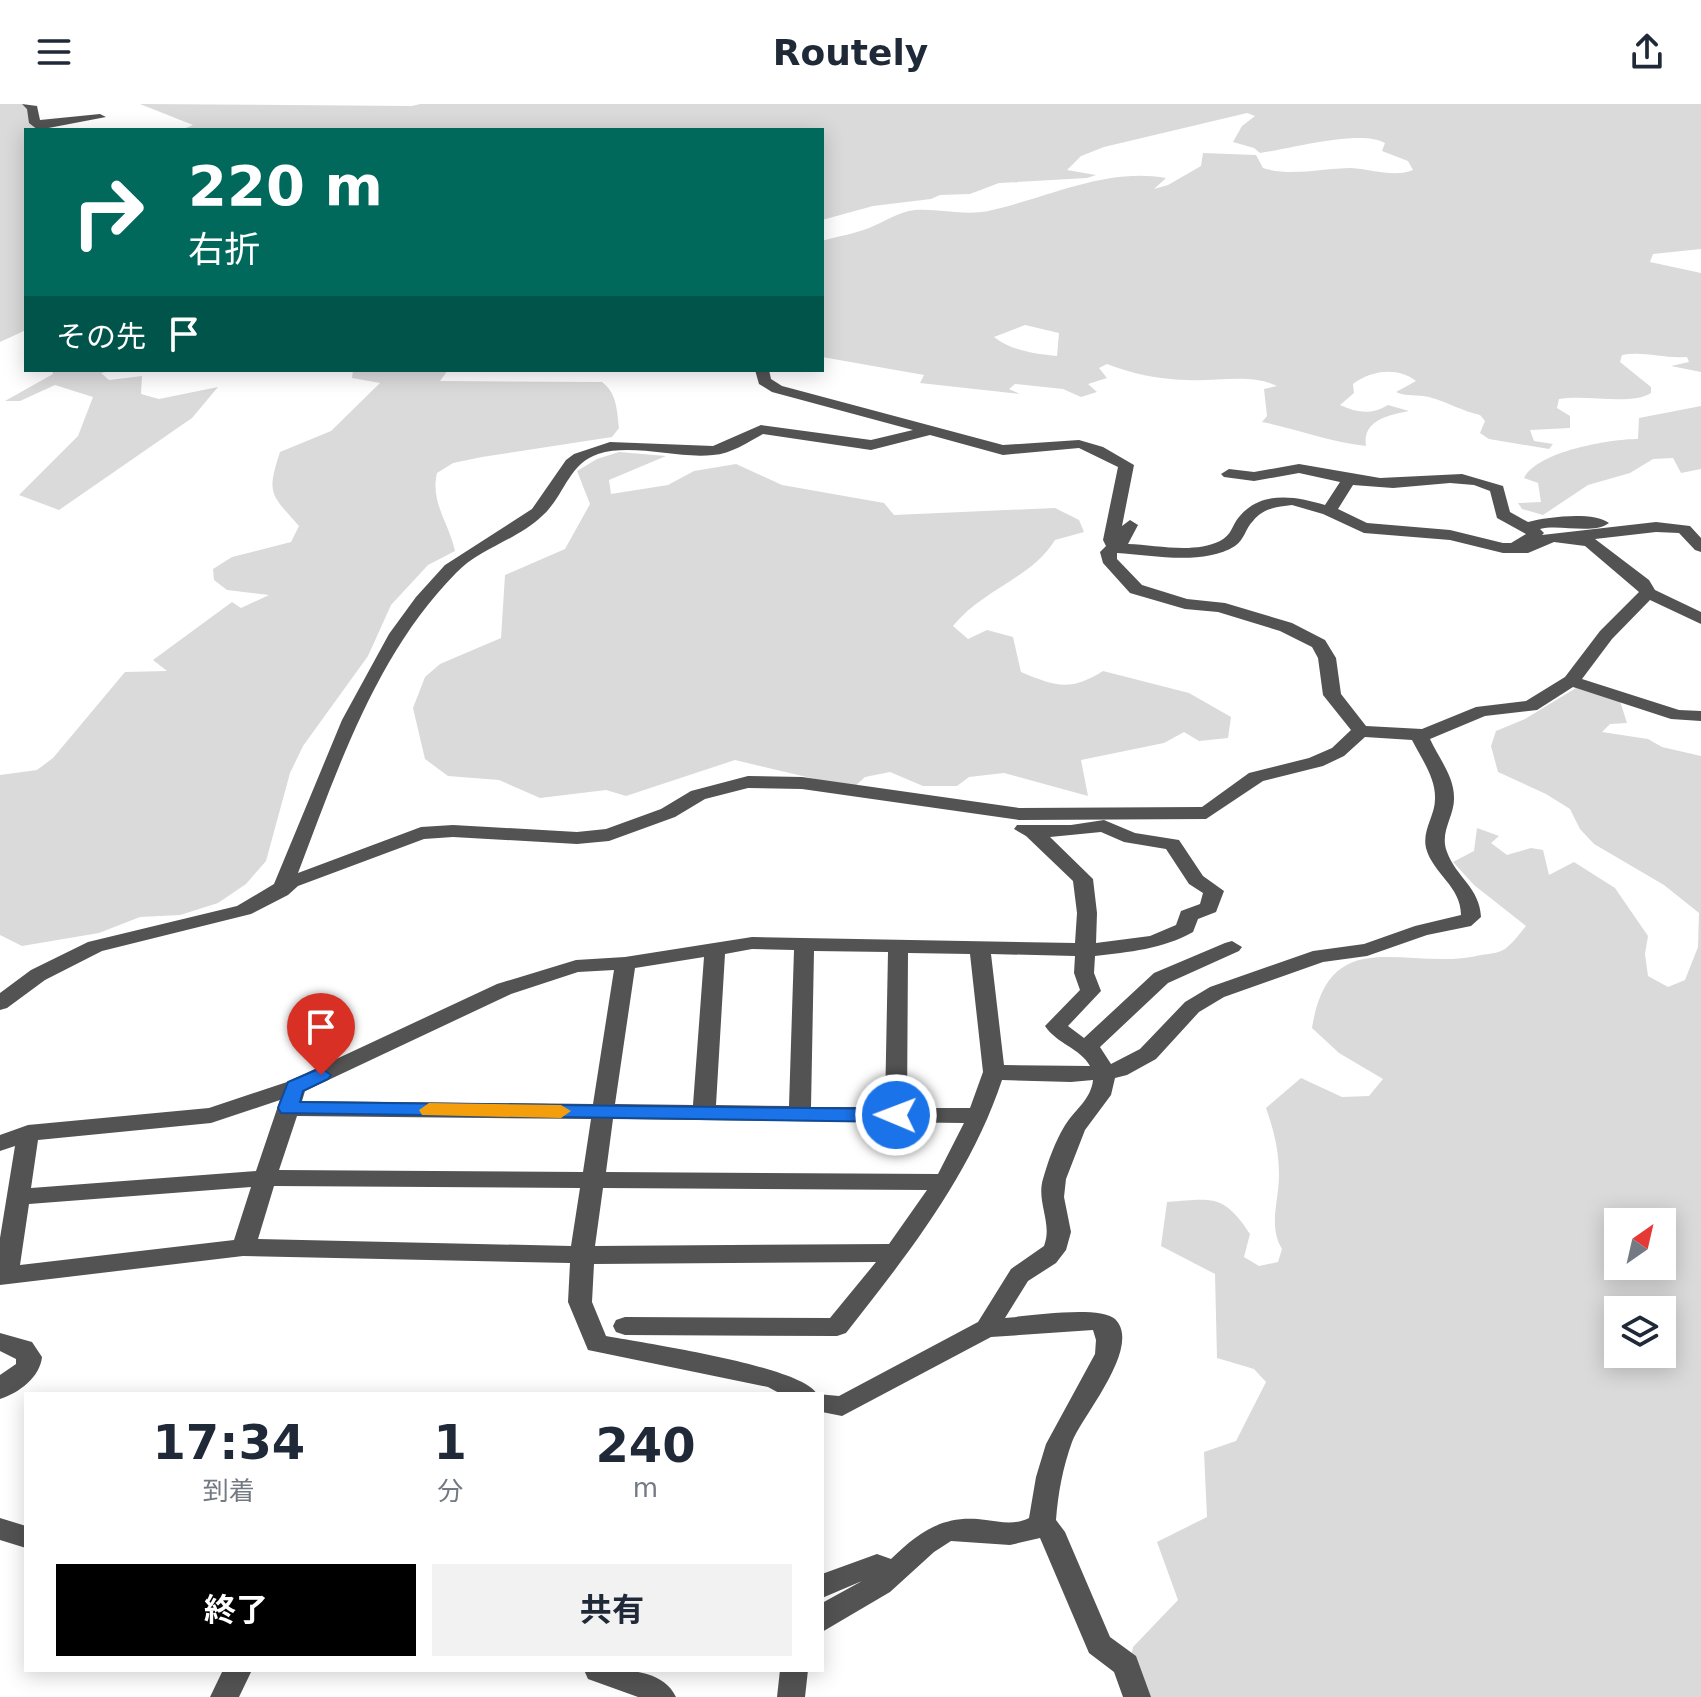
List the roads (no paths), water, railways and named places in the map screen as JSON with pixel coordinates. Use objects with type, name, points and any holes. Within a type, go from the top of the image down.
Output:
[{"type":"street","points":[[28,104],[36,124],[44,128]]},
{"type":"street","points":[[65,105],[61,111],[72,120]]},
{"type":"street","points":[[36,124],[100,117]]},
{"type":"street","points":[[762,372],[764,381],[777,389],[929,430],[1021,451],[1063,444],[1080,445],[1126,465],[1111,540],[1115,548]]},
{"type":"street","points":[[281,891],[344,731],[405,626],[427,595],[453,567],[536,514],[557,491],[564,469],[572,459],[610,447],[695,453],[714,451],[761,429],[871,445],[929,430]]},
{"type":"street","points":[[1229,474],[1258,478],[1292,469],[1309,470],[1349,480],[1387,484],[1478,479],[1498,489],[1496,494],[1503,515],[1536,533],[1526,542],[1518,543],[1465,532],[1450,535]]},
{"type":"street","points":[[1329,511],[1349,480]]},
{"type":"street","points":[[1115,548],[1201,552],[1227,544],[1237,536],[1245,519],[1263,505],[1293,500],[1329,511],[1364,528],[1450,535],[1517,549],[1552,537],[1575,540],[1600,548],[1643,584],[1648,593],[1701,619]]},
{"type":"street","points":[[1527,527],[1551,521],[1684,529],[1701,536]]},
{"type":"street","points":[[1130,525],[1126,537],[1108,552],[1109,560],[1136,589],[1185,604],[1219,607],[1305,635],[1319,644],[1327,658],[1332,695],[1361,731]]},
{"type":"street","points":[[1575,540],[1576,536],[1656,527]]},
{"type":"street","points":[[1684,529],[1701,547]]},
{"type":"street","points":[[0,1003],[38,975],[95,946],[244,910],[281,891],[291,882],[421,833],[453,831],[577,838],[609,835],[668,813],[698,795],[748,782],[802,783],[1041,816],[1103,811],[1206,813],[1256,777],[1316,762],[1338,752],[1361,731],[1424,735],[1482,711],[1531,706],[1571,681],[1606,635],[1648,593]]},
{"type":"street","points":[[1571,681],[1677,715],[1701,716]]},
{"type":"street","points":[[994,1072],[1104,1073],[1119,1070],[1148,1054],[1192,1007],[1217,992],[1307,960],[1367,950],[1422,930],[1464,922],[1471,917],[1467,890],[1448,872],[1436,849],[1435,829],[1445,807],[1445,792],[1421,739],[1424,735]]},
{"type":"street","points":[[243,1247],[291,1098],[504,989],[576,966],[625,963],[752,943],[1087,950],[1176,935],[1186,928],[1188,915],[1209,908],[1214,891],[1196,880],[1172,844],[1131,838],[1104,826],[1033,832],[960,812],[960,807]]},
{"type":"street","points":[[987,1328],[1024,1271],[1047,1258],[1060,1237],[1060,1223],[1051,1198],[1053,1180],[1074,1129],[1102,1096],[1104,1073],[1099,1060],[1088,1046],[1064,1039],[1056,1026],[1091,991],[1084,973],[1087,950],[1083,879],[1033,832]]},
{"type":"street","points":[[800,1114],[804,944]]},
{"type":"street","points":[[896,1115],[898,946]]},
{"type":"street","points":[[1088,1046],[1161,978],[1232,947]]},
{"type":"street","points":[[625,1326],[837,1327],[896,1253],[945,1182],[979,1116],[994,1072],[980,948]]},
{"type":"street","points":[[704,1113],[715,949]]},
{"type":"street","points":[[625,963],[582,1255],[580,1302],[597,1343],[773,1379],[800,1392]]},
{"type":"street","points":[[0,1143],[28,1133],[211,1115],[291,1098],[603,1112],[979,1116]]},
{"type":"street","points":[[28,1133],[3,1276],[243,1247],[582,1255],[896,1253]]},
{"type":"street","points":[[18,1197],[265,1178],[945,1182]]},
{"type":"street","points":[[824,1402],[842,1406],[987,1328],[1096,1321],[1106,1326],[1110,1336],[1106,1355],[1089,1393],[1064,1430],[1046,1480],[1042,1524]]},
{"type":"street","points":[[0,1342],[23,1349],[29,1357],[28,1368],[0,1389]]},
{"type":"street","points":[[824,1618],[851,1597],[879,1585],[937,1537],[956,1529],[989,1534],[1016,1533],[1042,1524]]},
{"type":"street","points":[[1042,1524],[1052,1532],[1099,1645],[1126,1665],[1137,1697]]},
{"type":"street","points":[[0,1529],[24,1536]]},
{"type":"street","points":[[824,1586],[877,1565],[895,1572]]},
{"type":"street","points":[[224,1697],[237,1672]]},
{"type":"street","points":[[604,1672],[644,1686],[662,1697]]},
{"type":"street","points":[[791,1697],[794,1672]]}]
